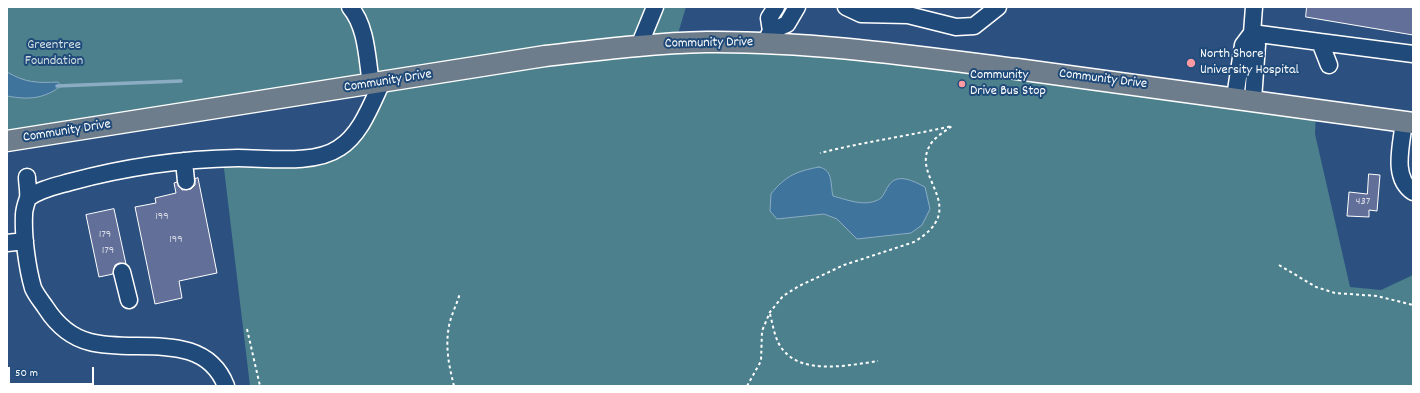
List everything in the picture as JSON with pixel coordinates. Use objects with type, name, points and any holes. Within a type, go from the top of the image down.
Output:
[{"type":"main road","name":"Community Drive","points":[[7,141],[545,56],[639,46],[768,37],[838,48],[1244,98],[1408,122]]},
{"type":"street","points":[[28,198],[45,189],[102,174],[184,161],[236,158],[306,158],[327,154],[340,147],[355,131],[366,116],[377,83],[363,32],[356,14],[350,7]]},
{"type":"street","points":[[639,46],[655,7]]},
{"type":"street","points":[[768,37],[769,18],[776,7]]},
{"type":"street","points":[[768,37],[787,24],[797,7]]},
{"type":"street","points":[[846,7],[861,14],[908,15],[956,27],[974,26],[998,7]]},
{"type":"street","points":[[1244,98],[1243,45],[1252,33],[1254,7]]},
{"type":"street","points":[[1252,33],[1413,54]]},
{"type":"street","points":[[1320,42],[1329,65]]},
{"type":"street","points":[[1408,122],[1400,172],[1404,184],[1413,192]]},
{"type":"street","points":[[184,161],[186,180]]},
{"type":"street","points":[[27,177],[28,198],[24,216],[25,241],[34,289],[56,324],[70,334],[90,342],[152,346],[185,350],[199,356],[214,367],[226,386]]},
{"type":"street","points":[[7,243],[25,241]]},
{"type":"street","points":[[122,272],[129,300]]},
{"type":"path","points":[[747,386],[761,361],[762,331],[770,312],[783,296],[799,286],[844,265],[914,242],[924,236],[938,219],[940,202],[927,166],[928,148],[933,140],[952,126],[898,138],[850,145],[820,153]]},
{"type":"path","points":[[1279,264],[1316,287],[1335,293],[1377,296],[1413,305]]},
{"type":"path","points":[[454,386],[448,362],[449,325],[460,293]]},
{"type":"path","points":[[770,312],[780,346],[795,361],[813,365],[842,366],[878,361]]},
{"type":"path","points":[[247,330],[260,386]]},
{"type":"green space","name":"Greentree Foundation","points":[[7,7],[686,7],[674,47],[772,46],[1316,108],[1315,134],[1350,287],[1381,290],[1413,275],[1413,386],[250,386],[223,160],[306,160],[353,136],[394,82],[7,142]]},
{"type":"water","points":[[7,72],[26,80],[38,82],[58,82],[61,86],[42,96],[22,98],[7,96]]},
{"type":"water","points":[[819,167],[827,171],[829,175],[833,196],[864,203],[876,201],[881,198],[893,181],[897,179],[907,179],[925,187],[930,209],[922,225],[911,233],[857,239],[837,219],[824,214],[777,219],[770,211],[771,194],[781,183],[792,175],[804,170]]},
{"type":"building","points":[[1307,7],[1413,7],[1413,35],[1306,17]]},
{"type":"building","points":[[1369,174],[1380,175],[1377,211],[1369,210],[1369,217],[1347,216],[1349,192],[1367,194]]},
{"type":"building","points":[[198,178],[217,273],[179,281],[182,298],[155,304],[135,207],[156,203],[155,198],[176,193],[174,183],[177,182],[182,190],[191,189],[195,185],[195,179]]},
{"type":"building","points":[[114,209],[126,264],[119,263],[115,265],[113,274],[99,277],[86,215]]},
{"type":"waterway","points":[[57,86],[181,81]]},
{"type":"place","name":"North Shore University Hospital","points":[[1191,63]]},
{"type":"place","name":"Community Drive Bus Stop","points":[[962,84]]}]
